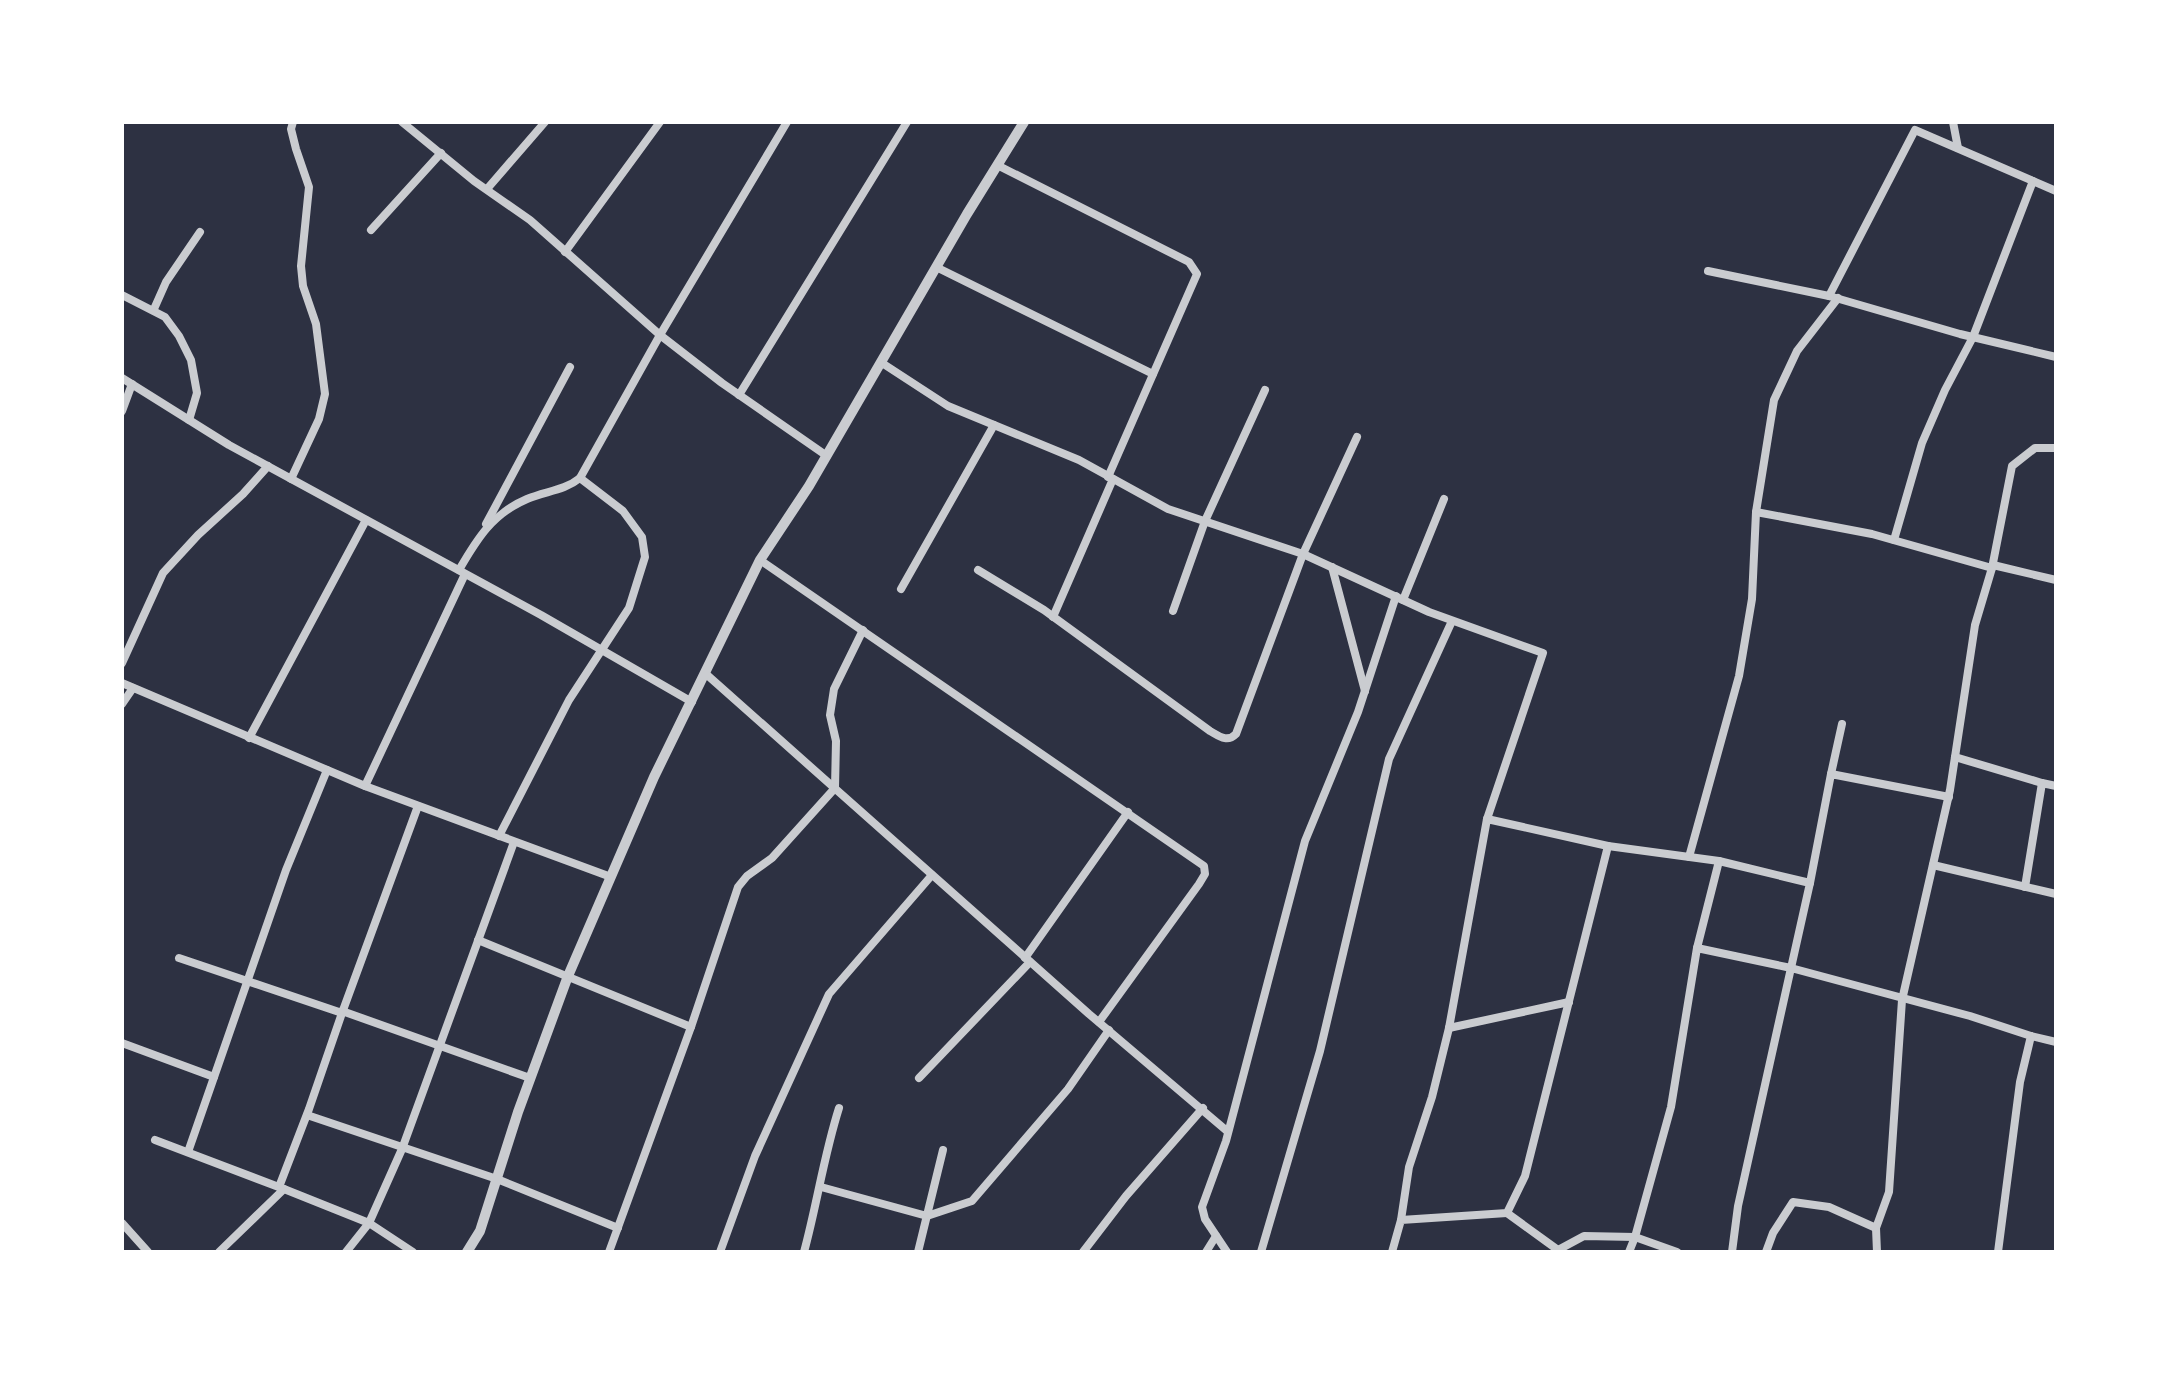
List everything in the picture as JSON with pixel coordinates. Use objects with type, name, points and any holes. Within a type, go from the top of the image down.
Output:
[{"type":"street","points":[[291,479],[319,419],[325,394],[316,324],[303,286],[301,266],[309,187],[294,139],[293,122]]},
{"type":"street","points":[[402,122],[530,220],[660,335],[827,456]]},
{"type":"street","points":[[487,189],[545,122]]},
{"type":"street","points":[[565,252],[660,122]]},
{"type":"street","points":[[483,529],[525,500],[569,487],[580,478],[660,335],[787,122]]},
{"type":"street","points":[[739,395],[907,122]]},
{"type":"street","points":[[467,1252],[480,1231],[530,1078],[568,976],[654,777],[760,560],[827,456],[1024,122]]},
{"type":"street","points":[[1689,857],[1739,676],[1752,599],[1756,512],[1774,400],[1797,351],[1834,297],[1915,130],[1922,122]]},
{"type":"street","points":[[1953,122],[1958,148]]},
{"type":"street","points":[[1915,130],[2056,191]]},
{"type":"street","points":[[371,230],[441,153]]},
{"type":"street","points":[[997,165],[1156,244],[1189,262],[1197,274],[1053,617]]},
{"type":"street","points":[[1894,540],[1922,443],[1973,337],[2033,181]]},
{"type":"street","points":[[154,309],[166,282],[200,232]]},
{"type":"street","points":[[936,267],[1153,374]]},
{"type":"street","points":[[1708,271],[1834,297],[2056,357]]},
{"type":"street","points":[[122,295],[165,317],[191,360],[197,393],[189,420]]},
{"type":"street","points":[[882,363],[948,406],[1079,460],[1168,509],[1303,554],[1452,621],[1543,653],[1487,819],[1449,1028],[1432,1097],[1409,1167],[1401,1220],[1392,1252]]},
{"type":"street","points":[[365,786],[483,529],[570,367]]},
{"type":"street","points":[[122,378],[268,466],[692,702]]},
{"type":"street","points":[[122,411],[132,384]]},
{"type":"street","points":[[1173,611],[1205,521],[1265,390]]},
{"type":"street","points":[[901,589],[994,425]]},
{"type":"street","points":[[978,570],[1053,617],[1210,731],[1223,739],[1232,738],[1303,554],[1357,437]]},
{"type":"street","points":[[1877,1252],[1876,1228],[1889,1192],[1902,1000],[1949,797],[1975,625],[1992,566],[2012,466],[2035,448],[2056,448]]},
{"type":"street","points":[[122,663],[163,573],[268,466]]},
{"type":"street","points":[[499,836],[548,737],[629,608],[645,557],[642,537],[623,511],[580,478]]},
{"type":"street","points":[[1227,1252],[1205,1219],[1202,1207],[1226,1141],[1305,841],[1400,598],[1444,499]]},
{"type":"street","points":[[1756,512],[1894,540],[2056,580]]},
{"type":"street","points":[[249,738],[366,520]]},
{"type":"street","points":[[760,560],[1204,866],[1205,874],[1099,1022]]},
{"type":"street","points":[[1332,567],[1365,692]]},
{"type":"street","points":[[1261,1252],[1320,1051],[1389,759],[1452,621]]},
{"type":"street","points":[[609,1252],[738,887],[747,876],[772,858],[835,788],[836,741],[830,715],[834,689],[863,630]]},
{"type":"street","points":[[706,674],[1028,960],[1227,1131]]},
{"type":"street","points":[[122,683],[365,786],[611,877]]},
{"type":"street","points":[[122,704],[133,688]]},
{"type":"street","points":[[1732,1252],[1738,1206],[1842,724]]},
{"type":"street","points":[[1955,757],[2056,786]]},
{"type":"street","points":[[188,1152],[286,870],[327,770]]},
{"type":"street","points":[[1831,774],[1949,797]]},
{"type":"street","points":[[2025,887],[2042,783]]},
{"type":"street","points":[[219,1252],[282,1188],[342,1012],[418,806]]},
{"type":"street","points":[[919,1078],[1028,960],[1128,812]]},
{"type":"street","points":[[1487,819],[1608,846],[1719,861],[1810,883]]},
{"type":"street","points":[[346,1252],[369,1223],[402,1149],[514,842]]},
{"type":"street","points":[[1507,1213],[1525,1176],[1608,846]]},
{"type":"street","points":[[1629,1252],[1671,1107],[1697,948],[1719,861]]},
{"type":"street","points":[[1933,865],[2056,894]]},
{"type":"street","points":[[720,1252],[755,1156],[829,994],[932,875]]},
{"type":"street","points":[[478,940],[691,1027]]},
{"type":"street","points":[[1697,948],[1791,968],[2056,1042]]},
{"type":"street","points":[[179,958],[530,1078]]},
{"type":"street","points":[[1449,1028],[1569,1002]]},
{"type":"street","points":[[821,1187],[927,1216],[972,1201],[1068,1089],[1109,1030]]},
{"type":"street","points":[[1998,1252],[2020,1082],[2031,1036]]},
{"type":"street","points":[[122,1043],[214,1077]]},
{"type":"street","points":[[804,1252],[821,1187],[828,1140],[839,1108]]},
{"type":"street","points":[[1083,1252],[1126,1196],[1203,1108]]},
{"type":"street","points":[[307,1115],[497,1179],[618,1228]]},
{"type":"street","points":[[155,1140],[369,1223],[413,1252]]},
{"type":"street","points":[[918,1252],[943,1150]]},
{"type":"street","points":[[1766,1252],[1773,1233],[1793,1202],[1829,1207],[1876,1228]]},
{"type":"street","points":[[1401,1220],[1507,1213],[1558,1250],[1584,1236],[1635,1237],[1677,1252]]},
{"type":"street","points":[[122,1223],[148,1252]]},
{"type":"street","points":[[1206,1252],[1216,1236]]}]
